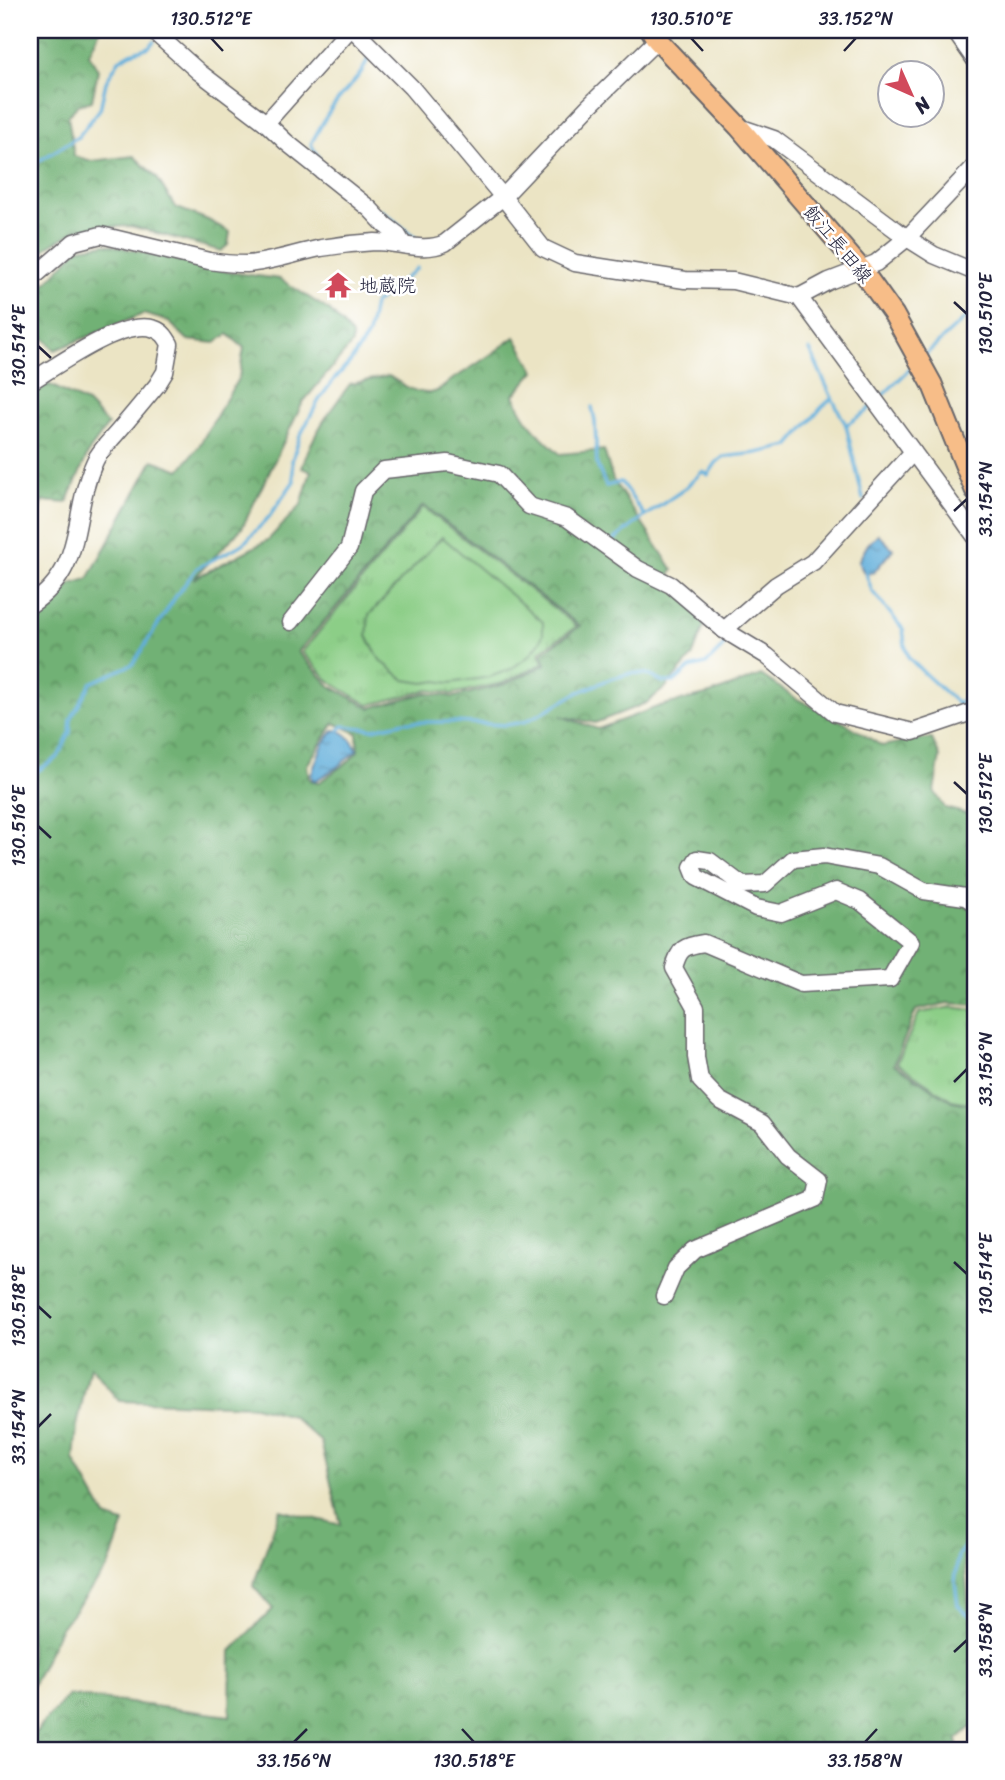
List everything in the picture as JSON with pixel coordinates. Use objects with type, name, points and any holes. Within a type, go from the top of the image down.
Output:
[{"type":"main road","name":"飯江長田線","points":[[654,35],[739,127],[861,269],[894,315],[932,384],[975,490]]},
{"type":"street","points":[[152,30],[199,72],[370,209],[397,234],[403,244]]},
{"type":"street","points":[[266,123],[351,30],[371,37],[543,248],[575,263],[685,280],[733,281],[799,297],[975,536]]},
{"type":"street","points":[[954,30],[975,60]]},
{"type":"street","points":[[30,280],[74,242],[101,235],[209,261],[245,264],[352,243],[383,242],[427,247],[445,243],[503,197],[654,35]]},
{"type":"street","points":[[739,127],[774,139],[934,255],[975,272]]},
{"type":"street","points":[[799,297],[829,281],[876,263],[907,237],[975,166]]},
{"type":"street","points":[[30,383],[120,331],[141,326],[155,329],[163,334],[170,344],[165,372],[157,385],[96,459],[84,491],[75,539],[64,570],[46,595],[30,605]]},
{"type":"street","points":[[724,630],[776,585],[813,562],[913,452]]},
{"type":"street","points":[[291,622],[349,548],[363,491],[384,470],[448,463],[499,474],[529,506],[567,518],[638,569],[671,585],[724,630],[767,656],[835,713],[913,732],[975,711]]},
{"type":"street","points":[[664,1296],[676,1268],[695,1250],[815,1199],[819,1180],[788,1156],[762,1123],[719,1100],[700,1080],[696,1057],[696,1007],[674,968],[677,954],[687,945],[704,943],[801,984],[813,984],[890,979],[911,942],[860,901],[836,891],[781,913],[756,908],[696,877],[692,867],[697,859],[710,861],[742,885],[765,884],[793,859],[824,856],[879,866],[923,891],[965,897],[975,903]]},
{"type":"green space","points":[[30,30],[100,30],[89,54],[98,70],[92,101],[78,105],[68,116],[74,156],[92,161],[134,156],[157,178],[175,207],[230,232],[228,245],[221,251],[131,226],[79,229],[50,245],[30,263]]},
{"type":"green space","points":[[106,244],[228,272],[280,279],[330,311],[352,335],[352,344],[303,402],[242,528],[193,579],[268,540],[301,505],[311,471],[302,468],[306,456],[322,423],[350,384],[389,376],[413,390],[433,393],[515,337],[535,371],[514,395],[528,421],[560,454],[604,450],[613,480],[673,570],[670,574],[704,626],[692,657],[665,688],[646,703],[595,723],[560,716],[598,729],[660,706],[710,694],[761,675],[797,699],[849,725],[882,746],[932,739],[940,757],[934,791],[945,808],[975,816],[975,1005],[948,1003],[916,1010],[894,1064],[952,1101],[975,1105],[975,1544],[965,1530],[964,1558],[970,1619],[975,1634],[975,1724],[957,1739],[957,1750],[30,1750],[35,1734],[69,1695],[230,1716],[231,1651],[273,1609],[253,1586],[280,1510],[341,1525],[321,1442],[292,1416],[254,1406],[119,1401],[90,1366],[77,1426],[74,1460],[106,1517],[124,1523],[108,1567],[60,1629],[30,1690],[30,619],[56,601],[71,584],[88,579],[153,460],[180,470],[199,446],[239,377],[244,348],[228,334],[215,343],[188,340],[168,321],[143,314],[55,350],[35,329],[30,319],[30,300],[79,248]],"holes":[[[423,505],[580,626],[542,653],[546,664],[506,684],[454,697],[426,693],[370,708],[330,686],[298,652]],[[334,723],[357,733],[358,751],[349,761],[318,783],[309,779],[307,765]]]},
{"type":"green space","points":[[48,384],[87,403],[108,425],[89,451],[67,503],[43,501],[30,546],[30,396]]},
{"type":"green space","points":[[423,507],[577,626],[539,652],[544,663],[503,683],[452,694],[428,690],[369,705],[330,682],[302,652]]},
{"type":"green space","points":[[442,537],[543,622],[540,642],[529,656],[511,669],[490,677],[450,683],[405,680],[380,660],[367,636],[369,615]]},
{"type":"green space","points":[[952,1007],[975,1010],[975,1104],[952,1100],[897,1063],[919,1013]]},
{"type":"water","points":[[878,534],[893,549],[874,572],[865,574],[858,562],[868,544]]},
{"type":"water","points":[[334,730],[348,737],[357,750],[336,768],[313,780],[311,775],[318,757]]},
{"type":"waterway","points":[[30,171],[34,164],[78,137],[100,109],[106,82],[119,60],[149,47],[154,41]]},
{"type":"waterway","points":[[319,159],[311,144],[331,110],[364,68],[369,54]]},
{"type":"waterway","points":[[381,210],[415,237]]},
{"type":"waterway","points":[[30,776],[58,757],[70,733],[71,719],[91,683],[133,664],[197,568],[243,544],[269,517],[294,481],[292,461],[295,451],[319,400],[368,335],[374,304],[417,268]]},
{"type":"waterway","points":[[925,355],[975,309]]},
{"type":"waterway","points":[[810,350],[832,398]]},
{"type":"waterway","points":[[879,399],[914,365]]},
{"type":"waterway","points":[[614,540],[683,490],[703,471],[708,475],[723,457],[789,446],[832,398],[846,425]]},
{"type":"waterway","points":[[863,499],[846,425],[873,404]]},
{"type":"waterway","points":[[592,407],[597,465],[606,486],[621,482],[644,515]]},
{"type":"waterway","points":[[866,574],[872,591],[903,629],[909,658],[958,704]]},
{"type":"waterway","points":[[339,730],[343,726],[373,729],[405,722],[506,725],[524,722],[577,693],[632,673],[647,674],[663,682],[674,682],[690,668],[706,664],[727,639]]},
{"type":"waterway","points":[[962,712],[958,704],[975,687]]},
{"type":"waterway","points":[[966,718],[975,730]]},
{"type":"waterway","points":[[967,1284],[975,1283]]},
{"type":"waterway","points":[[975,1533],[958,1555],[955,1582],[958,1605],[964,1612],[975,1617]]},
{"type":"place","name":"地蔵院","points":[[338,285]]}]
